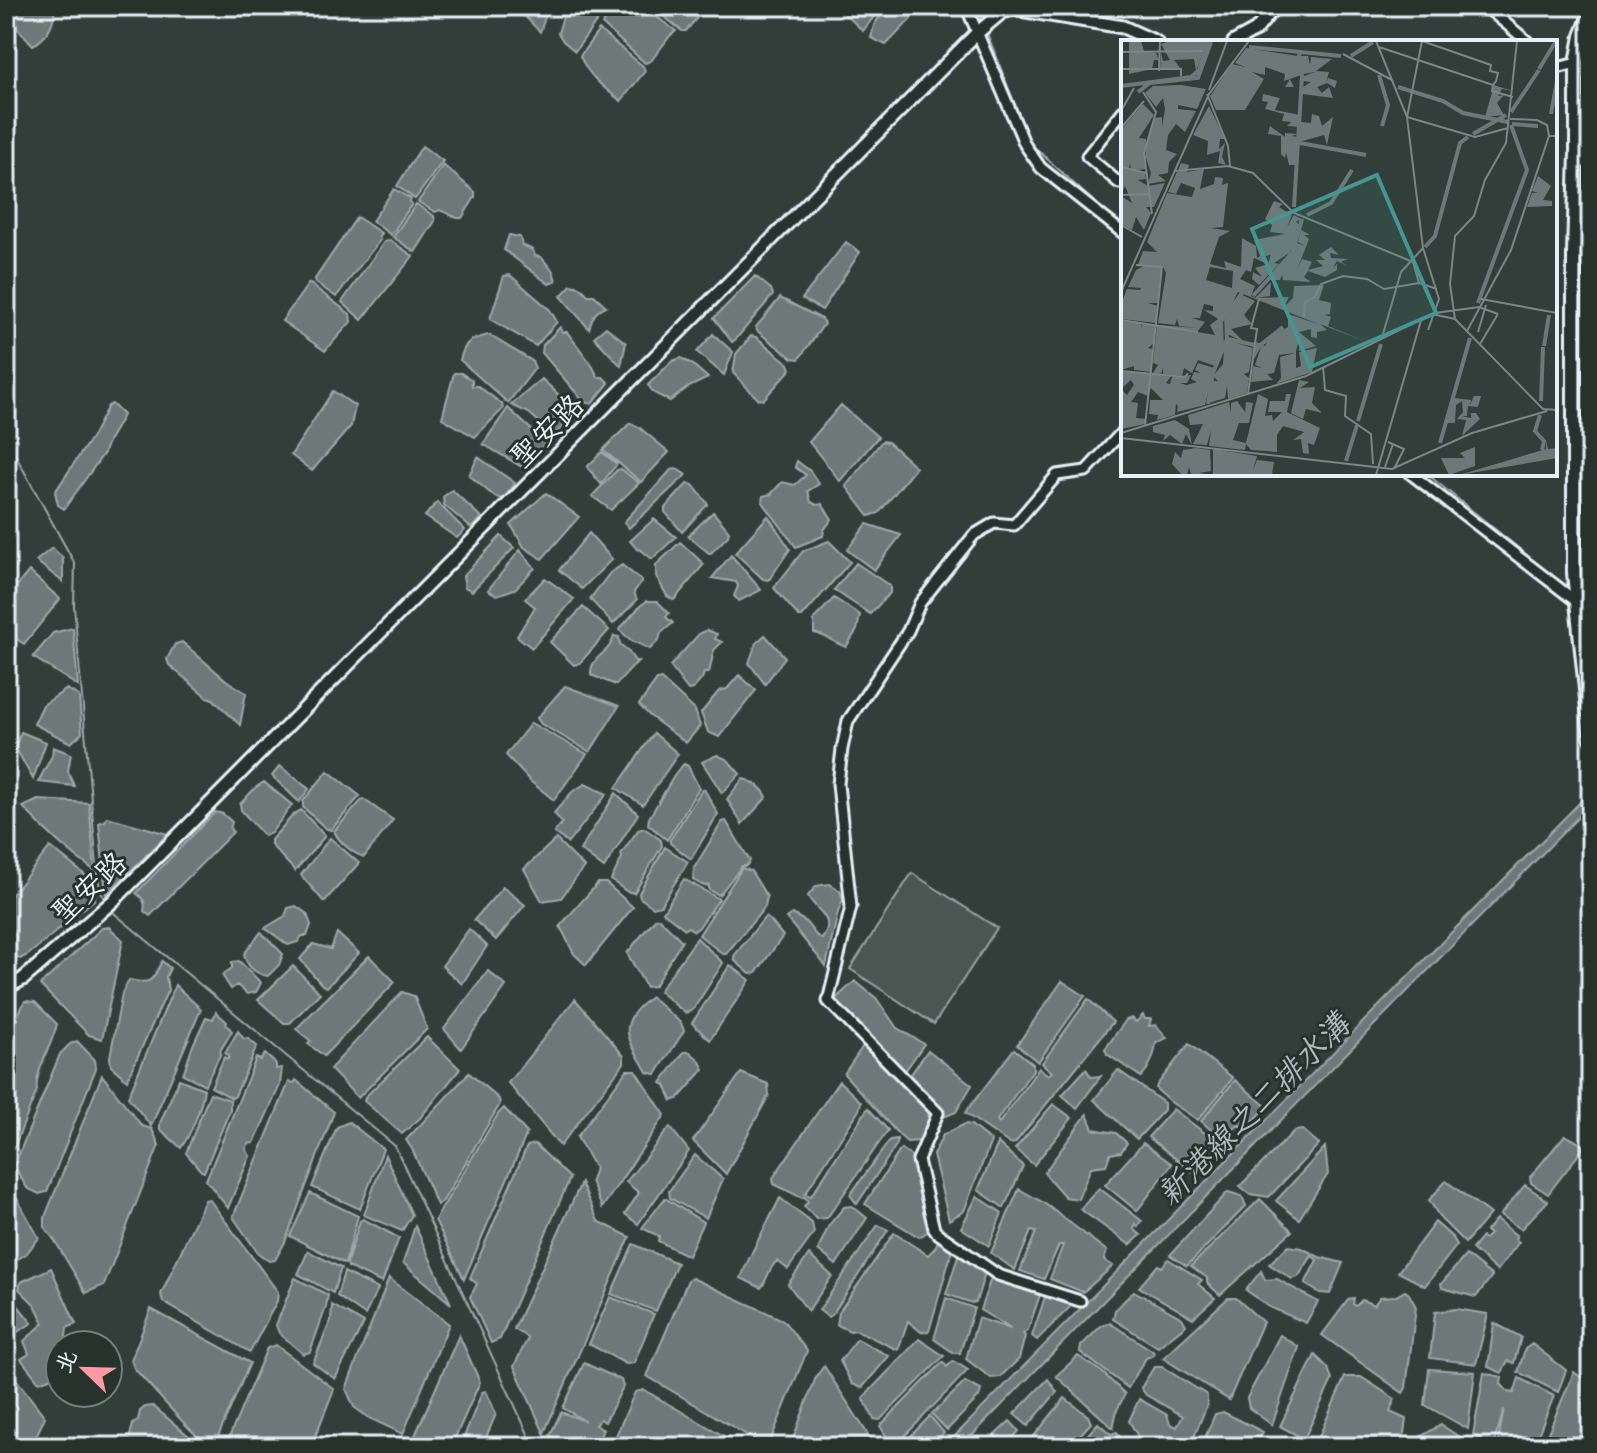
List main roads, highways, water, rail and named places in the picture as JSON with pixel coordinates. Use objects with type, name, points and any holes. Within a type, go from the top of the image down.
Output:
[{"type":"main road","points":[[1591,12],[1577,63],[1574,253],[1574,573],[1591,738]]},
{"type":"water","points":[[14,6],[54,6],[50,28],[33,45],[9,19],[8,13]]},
{"type":"water","points":[[515,6],[549,6],[540,32]]},
{"type":"water","points":[[566,6],[608,6],[575,51],[558,33]]},
{"type":"water","points":[[614,6],[642,6],[676,31],[651,61],[645,63],[602,24]]},
{"type":"water","points":[[651,6],[705,8],[686,31],[682,31]]},
{"type":"water","points":[[845,6],[882,6],[863,31],[842,11]]},
{"type":"water","points":[[887,6],[917,6],[911,19],[886,45],[871,38],[874,25]]},
{"type":"water","points":[[599,30],[643,66],[645,71],[621,101],[592,76],[580,56]]},
{"type":"water","points":[[422,146],[443,161],[415,199],[397,186]]},
{"type":"water","points":[[443,165],[475,192],[462,218],[440,210],[435,212],[418,202]]},
{"type":"water","points":[[394,189],[411,199],[412,204],[391,235],[372,221]]},
{"type":"water","points":[[416,204],[434,216],[435,221],[415,252],[393,237]]},
{"type":"water","points":[[357,217],[381,233],[380,240],[336,297],[315,279]]},
{"type":"water","points":[[509,235],[520,237],[522,245],[541,257],[553,271],[556,281],[549,284],[504,250]]},
{"type":"water","points":[[390,240],[413,256],[362,320],[342,302],[384,242]]},
{"type":"water","points":[[846,242],[860,252],[822,310],[802,299]]},
{"type":"water","points":[[510,275],[550,310],[557,322],[536,346],[490,319],[504,276]]},
{"type":"water","points":[[755,276],[771,289],[773,295],[732,342],[714,318]]},
{"type":"water","points":[[309,283],[350,314],[351,322],[325,351],[282,321]]},
{"type":"water","points":[[571,285],[594,295],[606,306],[594,315],[589,329],[561,296]]},
{"type":"water","points":[[780,298],[822,319],[824,324],[799,359],[792,358],[757,331],[756,327]]},
{"type":"water","points":[[560,327],[562,332],[567,332],[598,377],[609,383],[592,404],[584,402],[542,353],[543,345]]},
{"type":"water","points":[[606,327],[626,343],[621,366],[594,337]]},
{"type":"water","points":[[713,334],[733,352],[724,375],[697,352]]},
{"type":"water","points":[[489,335],[532,361],[535,368],[508,403],[460,360],[469,342]]},
{"type":"water","points":[[751,336],[789,364],[791,369],[763,400],[758,399],[733,373],[736,354]]},
{"type":"water","points":[[681,358],[708,378],[670,401],[654,393],[648,385],[672,361]]},
{"type":"water","points":[[454,373],[461,373],[472,380],[472,386],[478,386],[502,404],[503,409],[475,437],[442,418]]},
{"type":"water","points":[[542,379],[576,415],[554,435],[529,413],[511,405]]},
{"type":"water","points":[[333,391],[355,406],[351,426],[312,471],[291,455]]},
{"type":"water","points":[[112,404],[123,415],[104,453],[64,509],[58,505],[55,492]]},
{"type":"water","points":[[841,405],[878,437],[840,481],[809,442]]},
{"type":"water","points":[[508,408],[548,445],[522,467],[483,444]]},
{"type":"water","points":[[630,423],[669,452],[641,482],[603,450]]},
{"type":"water","points":[[882,441],[888,442],[916,467],[879,513],[869,516],[846,486]]},
{"type":"water","points":[[602,452],[617,464],[601,484],[587,467]]},
{"type":"water","points":[[478,457],[515,483],[504,499],[495,497],[469,475]]},
{"type":"water","points":[[797,461],[810,471],[819,484],[808,491],[811,502],[822,504],[832,519],[823,536],[796,547],[762,501],[763,496],[771,494],[782,482],[795,485],[806,475],[795,467]]},
{"type":"water","points":[[621,469],[639,483],[611,510],[592,496]]},
{"type":"water","points":[[677,469],[686,475],[629,528],[624,522],[671,470]]},
{"type":"water","points":[[688,483],[708,504],[682,532],[665,508]]},
{"type":"water","points":[[452,490],[482,518],[471,528],[444,505],[443,497]]},
{"type":"water","points":[[546,493],[579,517],[542,559],[524,547],[511,525]]},
{"type":"water","points":[[437,502],[465,530],[457,538],[425,516]]},
{"type":"water","points":[[713,512],[729,531],[728,536],[710,554],[688,536]]},
{"type":"water","points":[[768,516],[790,549],[769,580],[763,579],[735,553]]},
{"type":"water","points":[[654,519],[676,537],[652,559],[630,541]]},
{"type":"water","points":[[867,524],[901,535],[874,570],[847,550]]},
{"type":"water","points":[[589,533],[612,559],[582,589],[559,570]]},
{"type":"water","points":[[501,536],[514,548],[472,591],[465,587],[463,576]]},
{"type":"water","points":[[829,541],[850,562],[799,617],[774,588],[803,551]]},
{"type":"water","points":[[680,542],[704,564],[674,600],[667,596],[656,576],[656,565]]},
{"type":"water","points":[[52,548],[63,558],[63,582],[36,561]]},
{"type":"water","points":[[520,550],[535,568],[515,589],[497,595],[488,590]]},
{"type":"water","points":[[731,555],[761,590],[739,601],[734,596],[738,586],[736,582],[712,578]]},
{"type":"water","points":[[856,563],[890,586],[890,593],[870,614],[834,590]]},
{"type":"water","points":[[622,565],[642,581],[634,592],[637,600],[613,624],[590,599],[610,573]]},
{"type":"water","points":[[29,571],[60,599],[24,644],[6,632],[6,599]]},
{"type":"water","points":[[545,578],[574,599],[532,648],[517,636],[535,607],[525,599]]},
{"type":"water","points":[[834,598],[860,615],[857,630],[846,647],[814,633],[814,619]]},
{"type":"water","points":[[647,601],[657,601],[669,613],[666,617],[673,623],[650,649],[632,641],[619,630]]},
{"type":"water","points":[[583,607],[609,630],[580,663],[574,665],[550,642]]},
{"type":"water","points":[[73,628],[78,686],[33,657],[53,633]]},
{"type":"water","points":[[707,630],[717,634],[715,639],[722,642],[714,650],[709,673],[704,673],[693,689],[688,690],[670,666],[699,634]]},
{"type":"water","points":[[765,635],[785,657],[765,684],[749,663],[756,643]]},
{"type":"water","points":[[614,636],[619,637],[620,644],[638,661],[616,685],[591,675],[594,663],[609,647]]},
{"type":"water","points":[[182,642],[246,693],[240,725],[213,699],[169,665],[167,659],[175,644]]},
{"type":"water","points":[[739,675],[756,690],[719,737],[708,732],[701,713],[719,691],[727,689]]},
{"type":"water","points":[[661,679],[695,710],[700,726],[686,743],[639,705],[657,680]]},
{"type":"water","points":[[565,686],[619,706],[590,752],[541,724],[537,718]]},
{"type":"water","points":[[67,689],[79,696],[82,733],[71,743],[34,724],[43,705]]},
{"type":"water","points":[[531,723],[587,754],[554,800],[530,781],[506,755]]},
{"type":"water","points":[[21,732],[46,742],[33,779],[15,747]]},
{"type":"water","points":[[654,733],[678,754],[643,805],[616,788]]},
{"type":"water","points":[[53,747],[71,754],[68,771],[74,786],[38,782],[52,756]]},
{"type":"water","points":[[717,755],[728,760],[740,774],[722,793],[702,762]]},
{"type":"water","points":[[684,764],[699,788],[667,840],[648,824],[649,818]]},
{"type":"water","points":[[280,766],[309,789],[299,802],[272,776]]},
{"type":"water","points":[[328,771],[360,796],[331,830],[303,807],[303,801]]},
{"type":"water","points":[[743,779],[757,785],[767,797],[742,824],[727,799]]},
{"type":"water","points":[[264,782],[292,805],[271,833],[264,836],[241,810],[240,804]]},
{"type":"water","points":[[585,784],[607,794],[568,843],[554,833],[562,823],[554,813],[572,792]]},
{"type":"water","points":[[704,789],[718,814],[691,859],[670,840]]},
{"type":"water","points":[[616,793],[638,814],[604,868],[580,850]]},
{"type":"water","points":[[1589,793],[1587,808],[961,1447],[944,1447]]},
{"type":"water","points":[[363,799],[393,820],[364,857],[347,847],[334,831]]},
{"type":"water","points":[[38,800],[89,803],[95,871],[57,841],[23,807]]},
{"type":"water","points":[[301,810],[325,836],[295,871],[271,845],[271,840]]},
{"type":"water","points":[[215,812],[232,822],[230,829],[233,832],[150,916],[144,911],[143,900],[136,893]]},
{"type":"water","points":[[107,817],[168,834],[106,895],[99,823]]},
{"type":"water","points":[[726,821],[750,861],[742,866],[719,895],[709,890],[709,885],[704,886],[693,880],[694,868],[722,822]]},
{"type":"water","points":[[644,828],[661,840],[662,846],[634,893],[611,880],[621,854],[638,830]]},
{"type":"water","points":[[330,838],[359,863],[324,902],[301,875]]},
{"type":"water","points":[[556,839],[584,867],[561,898],[542,901],[524,869]]},
{"type":"water","points":[[50,847],[95,883],[95,899],[20,959],[6,953],[6,902]]},
{"type":"water","points":[[665,847],[688,862],[661,905],[653,907],[640,898],[639,893]]},
{"type":"water","points":[[742,868],[751,871],[767,897],[765,907],[723,954],[699,935]]},
{"type":"water","points":[[684,879],[719,899],[694,931],[688,927],[685,929],[663,912]]},
{"type":"water","points":[[598,883],[606,883],[633,907],[586,965],[574,954],[560,926]]},
{"type":"water","points":[[830,884],[840,891],[843,900],[826,966],[786,918],[792,914],[805,921],[822,939],[826,920],[808,896],[816,886]]},
{"type":"water","points":[[503,887],[525,905],[496,940],[474,920]]},
{"type":"water","points":[[296,906],[307,914],[311,925],[307,936],[288,945],[265,928],[285,916],[288,908]]},
{"type":"water","points":[[765,917],[783,936],[756,973],[750,974],[735,961],[734,956]]},
{"type":"water","points":[[659,918],[682,941],[654,986],[646,987],[627,953]]},
{"type":"water","points":[[109,927],[123,940],[102,1039],[89,1035],[40,985],[102,928]]},
{"type":"water","points":[[469,929],[487,946],[462,984],[442,966]]},
{"type":"water","points":[[261,932],[283,954],[279,965],[268,976],[252,969],[244,954]]},
{"type":"water","points":[[337,933],[359,953],[327,987],[300,959],[313,944],[331,949]]},
{"type":"water","points":[[697,938],[723,963],[693,1010],[685,1013],[659,991]]},
{"type":"water","points":[[369,956],[395,982],[324,1056],[308,1044],[311,1041],[296,1029]]},
{"type":"water","points":[[162,961],[170,968],[166,977],[168,990],[127,1080],[111,1066],[110,1057],[122,993],[129,980],[150,980]]},
{"type":"water","points":[[239,961],[261,983],[256,992],[247,994],[237,985],[231,989],[222,975],[232,968],[232,962]]},
{"type":"water","points":[[730,965],[750,980],[710,1040],[692,1023]]},
{"type":"water","points":[[293,966],[320,993],[290,1023],[284,1023],[258,1000]]},
{"type":"water","points":[[488,971],[506,986],[461,1049],[444,1029]]},
{"type":"water","points":[[855,981],[876,998],[897,1028],[924,1044],[903,1074],[832,1002]]},
{"type":"water","points":[[1062,981],[1085,996],[1038,1062],[1017,1045]]},
{"type":"water","points":[[175,985],[201,1009],[151,1126],[128,1097]]},
{"type":"water","points":[[402,992],[414,996],[427,1029],[358,1098],[330,1069]]},
{"type":"water","points":[[651,997],[681,1023],[684,1031],[656,1074],[647,1072],[628,1033],[632,1016]]},
{"type":"water","points":[[575,999],[624,1056],[624,1063],[560,1146],[508,1083]]},
{"type":"water","points":[[1088,999],[1113,1022],[1015,1143],[1010,1144],[965,1113],[1014,1049],[1033,1064],[1033,1070],[997,1120],[999,1123],[1039,1068],[1048,1075],[1052,1072],[1042,1063]]},
{"type":"water","points":[[25,1001],[35,1002],[57,1024],[38,1075],[37,1090],[14,1148],[6,1150],[6,1043],[12,1044],[11,1029]]},
{"type":"water","points":[[216,1012],[232,1031],[205,1085],[183,1074],[206,1017],[213,1019]]},
{"type":"water","points":[[1143,1015],[1145,1019],[1151,1019],[1149,1026],[1156,1025],[1167,1038],[1156,1043],[1152,1061],[1141,1077],[1107,1054],[1105,1049],[1126,1020],[1132,1018],[1136,1022]]},
{"type":"water","points":[[238,1031],[244,1039],[257,1046],[232,1098],[211,1087],[224,1057],[228,1059],[229,1055],[225,1053]]},
{"type":"water","points":[[427,1037],[460,1069],[420,1118],[402,1134],[364,1101],[365,1097]]},
{"type":"water","points":[[77,1041],[95,1060],[96,1068],[47,1192],[39,1194],[27,1188],[14,1166],[60,1054]]},
{"type":"water","points":[[1189,1044],[1233,1078],[1198,1120],[1156,1089]]},
{"type":"water","points":[[863,1046],[928,1112],[930,1125],[921,1141],[907,1142],[844,1074]]},
{"type":"water","points":[[928,1050],[972,1085],[956,1112],[944,1117],[907,1080]]},
{"type":"water","points":[[684,1052],[690,1052],[704,1069],[678,1099],[672,1101],[661,1083]]},
{"type":"water","points":[[265,1054],[276,1064],[276,1069],[282,1068],[280,1085],[254,1143],[248,1144],[246,1149],[250,1156],[228,1208],[206,1180],[256,1058],[261,1060]]},
{"type":"water","points":[[1086,1069],[1091,1077],[1101,1076],[1077,1108],[1062,1095]]},
{"type":"water","points":[[627,1070],[635,1070],[665,1115],[602,1208],[591,1181],[595,1168],[577,1137]]},
{"type":"water","points":[[1118,1070],[1164,1103],[1164,1110],[1137,1139],[1094,1100]]},
{"type":"water","points":[[469,1073],[499,1099],[500,1104],[443,1201],[437,1205],[406,1140]]},
{"type":"water","points":[[741,1073],[768,1084],[769,1095],[726,1174],[693,1141]]},
{"type":"water","points":[[102,1075],[142,1126],[152,1129],[159,1145],[104,1285],[86,1293],[45,1228],[45,1217]]},
{"type":"water","points":[[179,1079],[204,1089],[196,1120],[181,1148],[160,1129]]},
{"type":"water","points":[[296,1080],[334,1112],[285,1242],[275,1260],[269,1261],[258,1253],[233,1217],[289,1082]]},
{"type":"water","name":"新港線之二排水溝","points":[[1235,1080],[1267,1107],[1246,1129],[1239,1125],[1221,1139],[1201,1121]]},
{"type":"water","points":[[839,1081],[861,1102],[859,1110],[805,1194],[811,1196],[868,1108],[888,1130],[827,1218],[816,1219],[804,1206],[808,1202],[805,1197],[774,1184],[773,1178]]},
{"type":"water","points":[[210,1093],[230,1100],[230,1110],[204,1172],[186,1153]]},
{"type":"water","points":[[1053,1104],[1072,1118],[1034,1165],[1015,1149]]},
{"type":"water","points":[[504,1108],[527,1133],[464,1279],[435,1220]]},
{"type":"water","points":[[1173,1109],[1219,1144],[1193,1172],[1148,1137]]},
{"type":"water","points":[[1087,1114],[1093,1129],[1116,1133],[1127,1143],[1121,1152],[1110,1154],[1106,1165],[1091,1167],[1078,1199],[1065,1197],[1044,1173]]},
{"type":"water","points":[[349,1122],[383,1149],[360,1209],[312,1187],[337,1127]]},
{"type":"water","points":[[965,1124],[971,1125],[991,1141],[964,1211],[949,1220],[933,1155],[943,1135]]},
{"type":"water","points":[[670,1127],[689,1151],[638,1224],[625,1214],[639,1193],[626,1182]]},
{"type":"water","points":[[1303,1130],[1319,1144],[1269,1197],[1250,1194],[1240,1186],[1294,1131]]},
{"type":"water","points":[[1565,1135],[1585,1146],[1548,1194],[1531,1183],[1530,1177]]},
{"type":"water","points":[[897,1139],[897,1144],[857,1204],[850,1195],[890,1140]]},
{"type":"water","points":[[998,1143],[1023,1166],[1004,1208],[978,1190]]},
{"type":"water","points":[[1143,1143],[1172,1164],[1137,1211],[1105,1185]]},
{"type":"water","points":[[535,1144],[570,1178],[500,1339],[491,1343],[470,1297],[477,1284],[470,1278],[527,1146]]},
{"type":"water","points":[[1325,1147],[1328,1174],[1299,1219],[1276,1201]]},
{"type":"water","points":[[901,1149],[916,1159],[932,1229],[919,1237],[865,1204]]},
{"type":"water","points":[[385,1155],[412,1215],[402,1231],[364,1215]]},
{"type":"water","points":[[695,1155],[723,1179],[706,1218],[670,1198],[669,1191]]},
{"type":"water","points":[[6,1179],[39,1238],[26,1254],[6,1266]]},
{"type":"water","points":[[1446,1181],[1490,1214],[1465,1243],[1441,1219],[1429,1200]]},
{"type":"water","points":[[581,1183],[598,1221],[630,1237],[544,1433],[514,1366],[528,1338],[514,1329]]},
{"type":"water","points":[[1525,1185],[1548,1201],[1521,1229],[1500,1215]]},
{"type":"water","points":[[1099,1188],[1142,1221],[1134,1229],[1141,1235],[1130,1245],[1080,1209]]},
{"type":"water","points":[[1019,1189],[1044,1203],[1107,1251],[1104,1260],[1113,1266],[1083,1292],[1050,1279],[1063,1245],[1059,1245],[1044,1279],[1020,1271],[1036,1232],[1031,1231],[1015,1270],[991,1253]]},
{"type":"water","points":[[1228,1192],[1242,1196],[1246,1206],[1187,1266],[1170,1255]]},
{"type":"water","points":[[310,1193],[358,1216],[345,1264],[290,1236]]},
{"type":"water","points":[[977,1196],[1002,1213],[989,1246],[961,1228]]},
{"type":"water","points":[[665,1198],[703,1222],[688,1256],[658,1241],[659,1236],[642,1228]]},
{"type":"water","points":[[780,1198],[812,1223],[814,1233],[788,1269],[777,1261],[774,1264],[761,1288],[741,1278]]},
{"type":"water","points":[[209,1199],[278,1292],[277,1301],[250,1352],[163,1302],[161,1294],[205,1200]]},
{"type":"water","points":[[1260,1199],[1292,1231],[1220,1295],[1207,1283],[1207,1278],[1191,1266]]},
{"type":"water","points":[[852,1206],[867,1218],[836,1265],[818,1250],[829,1225],[844,1207]]},
{"type":"water","points":[[363,1219],[399,1238],[382,1283],[348,1267],[347,1262]]},
{"type":"water","points":[[1496,1219],[1517,1236],[1515,1239],[1519,1242],[1497,1271],[1472,1249],[1482,1237],[1485,1239],[1490,1234],[1486,1231]]},
{"type":"water","points":[[1435,1222],[1457,1245],[1425,1286],[1398,1272]]},
{"type":"water","points":[[878,1225],[888,1230],[828,1317],[819,1310]]},
{"type":"water","points":[[415,1226],[451,1304],[403,1263]]},
{"type":"water","points":[[894,1233],[928,1255],[941,1236],[954,1244],[929,1331],[921,1332],[908,1321],[898,1350],[856,1330],[850,1331],[837,1325],[839,1312]]},
{"type":"water","points":[[633,1244],[677,1263],[656,1311],[611,1294]]},
{"type":"water","points":[[1288,1246],[1343,1263],[1330,1294],[1320,1293],[1305,1284],[1317,1260],[1312,1256],[1298,1277],[1292,1279],[1269,1264]]},
{"type":"water","points":[[308,1251],[341,1268],[333,1293],[298,1274]]},
{"type":"water","points":[[965,1252],[986,1269],[976,1302],[972,1303],[946,1294],[958,1256]]},
{"type":"water","points":[[809,1255],[832,1276],[808,1311],[788,1284]]},
{"type":"water","points":[[1466,1255],[1492,1276],[1476,1297],[1442,1288],[1441,1284]]},
{"type":"water","points":[[1168,1259],[1202,1280],[1198,1284],[1215,1298],[1193,1318],[1139,1287],[1158,1265],[1162,1267]]},
{"type":"water","points":[[51,1268],[76,1324],[67,1329],[44,1329],[44,1380],[39,1382],[21,1359],[29,1354],[24,1341],[44,1323],[35,1305],[19,1289],[21,1282]]},
{"type":"water","points":[[1261,1271],[1265,1280],[1277,1279],[1318,1302],[1306,1323],[1269,1307],[1246,1290]]},
{"type":"water","points":[[344,1272],[378,1289],[365,1315],[337,1296]]},
{"type":"water","points":[[992,1275],[1041,1292],[1028,1330],[1023,1334],[1019,1359],[1000,1377],[991,1378],[966,1359],[978,1318],[1011,1329],[980,1310]]},
{"type":"water","points":[[295,1278],[328,1295],[310,1352],[303,1354],[279,1333],[276,1325]]},
{"type":"water","points":[[389,1278],[449,1324],[403,1434],[354,1407],[346,1389]]},
{"type":"water","points":[[692,1278],[783,1320],[807,1351],[770,1442],[762,1444],[647,1376],[688,1280]]},
{"type":"water","points":[[1047,1291],[1074,1303],[1037,1340],[1032,1336]]},
{"type":"water","points":[[1134,1291],[1182,1318],[1186,1325],[1158,1347],[1113,1319],[1115,1310]]},
{"type":"water","points":[[1405,1291],[1416,1307],[1403,1393],[1322,1335],[1348,1300],[1354,1298],[1353,1304],[1356,1306],[1362,1300],[1374,1305],[1380,1297],[1396,1296]]},
{"type":"water","points":[[11,1297],[32,1323],[6,1339],[6,1301]]},
{"type":"water","points":[[610,1297],[654,1314],[634,1363],[626,1364],[589,1344]]},
{"type":"water","points":[[946,1298],[974,1308],[960,1353],[954,1353],[934,1339]]},
{"type":"water","points":[[1228,1298],[1236,1298],[1263,1322],[1229,1400],[1163,1358]]},
{"type":"water","points":[[332,1305],[364,1323],[335,1379],[313,1363],[331,1320]]},
{"type":"water","points":[[151,1309],[250,1363],[217,1439],[211,1442],[205,1442],[181,1420],[134,1368],[131,1360]]},
{"type":"water","points":[[1456,1309],[1488,1314],[1476,1364],[1430,1358],[1435,1312]]},
{"type":"water","points":[[1110,1323],[1153,1351],[1154,1355],[1146,1358],[1128,1388],[1080,1352],[1081,1346],[1101,1326]]},
{"type":"water","points":[[1494,1323],[1521,1337],[1514,1363],[1508,1361],[1502,1373],[1488,1367]]},
{"type":"water","points":[[459,1335],[480,1382],[451,1447],[410,1447]]},
{"type":"water","points":[[1280,1335],[1299,1347],[1272,1425],[1249,1408],[1247,1398]]},
{"type":"water","points":[[857,1339],[889,1356],[862,1388],[852,1384],[840,1361]]},
{"type":"water","points":[[919,1339],[944,1356],[880,1420],[874,1419],[863,1398]]},
{"type":"water","points":[[1532,1344],[1566,1370],[1558,1392],[1518,1372],[1525,1349]]},
{"type":"water","points":[[276,1345],[334,1389],[311,1447],[225,1447],[267,1348]]},
{"type":"water","points":[[1315,1355],[1328,1368],[1332,1380],[1304,1439],[1280,1426]]},
{"type":"water","points":[[1078,1356],[1102,1372],[1125,1394],[1113,1428],[1056,1376]]},
{"type":"water","points":[[953,1361],[968,1370],[901,1440],[891,1444],[880,1426],[943,1362],[947,1367]]},
{"type":"water","points":[[584,1363],[621,1380],[623,1387],[605,1422],[600,1419],[595,1425],[603,1429],[596,1447],[570,1447],[550,1435],[561,1412],[585,1421],[563,1408]]},
{"type":"water","points":[[6,1366],[45,1417],[31,1447],[6,1447]]},
{"type":"water","points":[[824,1366],[876,1447],[790,1447],[816,1377]]},
{"type":"water","points":[[1154,1367],[1162,1367],[1207,1395],[1207,1405],[1190,1447],[1144,1447],[1129,1421],[1139,1399],[1167,1415],[1170,1424],[1177,1427],[1183,1416],[1146,1395],[1141,1388]]},
{"type":"water","points":[[1429,1369],[1475,1372],[1468,1429],[1425,1405]]},
{"type":"water","points":[[1574,1372],[1591,1385],[1591,1424],[1581,1447],[1542,1447]]},
{"type":"water","points":[[1484,1373],[1502,1377],[1501,1384],[1508,1392],[1514,1393],[1519,1378],[1554,1396],[1533,1447],[1497,1447],[1504,1409],[1493,1447],[1473,1435]]},
{"type":"water","points":[[1345,1377],[1361,1377],[1395,1399],[1390,1412],[1406,1419],[1402,1447],[1320,1447],[1317,1441]]},
{"type":"water","points":[[1048,1379],[1057,1392],[1028,1426],[1014,1414]]},
{"type":"water","points":[[965,1382],[981,1390],[979,1397],[947,1430],[932,1414]]},
{"type":"water","points":[[644,1390],[743,1447],[611,1447],[635,1392]]},
{"type":"water","points":[[486,1391],[496,1414],[482,1447],[460,1447],[482,1392]]},
{"type":"water","points":[[1065,1398],[1088,1416],[1091,1423],[1069,1447],[1025,1447]]},
{"type":"water","points":[[153,1406],[202,1447],[127,1447],[140,1411]]},
{"type":"water","points":[[1223,1412],[1263,1432],[1255,1447],[1201,1447],[1215,1414]]},
{"type":"water","points":[[930,1416],[944,1433],[929,1447],[900,1447]]},
{"type":"water","points":[[1010,1421],[1019,1431],[1005,1447],[983,1446]]},
{"type":"water","points":[[1098,1423],[1111,1434],[1117,1432],[1122,1440],[1115,1447],[1077,1447]]},
{"type":"water","points":[[1441,1425],[1466,1441],[1465,1447],[1417,1447],[1418,1438]]},
{"type":"waterway","points":[[976,6],[981,20]]},
{"type":"waterway","points":[[987,33],[1030,143],[1121,224]]},
{"type":"waterway","points":[[6,438],[75,564],[74,606],[96,856],[100,891],[107,902]]},
{"type":"waterway","points":[[1429,476],[1565,586]]},
{"type":"waterway","points":[[111,908],[395,1146],[534,1447]]},
{"type":"waterway","points":[[6,973],[14,977]]}]
